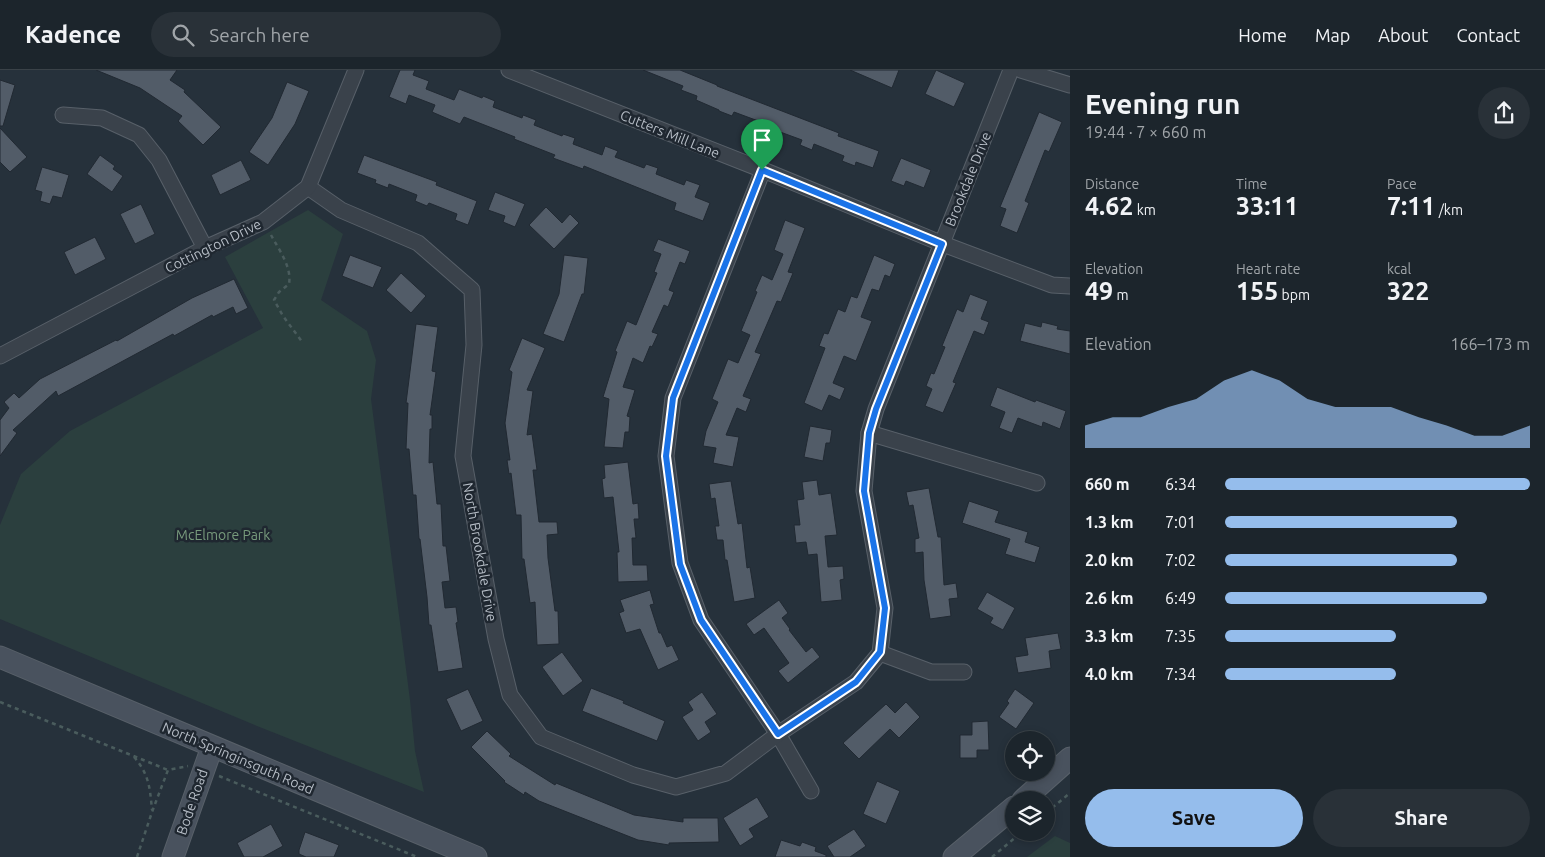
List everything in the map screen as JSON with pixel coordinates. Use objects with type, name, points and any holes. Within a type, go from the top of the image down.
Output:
[{"type":"street","name":"Cottington Drive","points":[[0,356],[204,248],[263,222],[308,187],[356,70]]},
{"type":"street","name":"Cutters Mill Lane","points":[[509,70],[762,170],[942,244],[1052,285],[1070,286]]},
{"type":"street","name":"Brookdale Drive","points":[[880,652],[885,608],[864,491],[869,433],[876,409],[1011,70]]},
{"type":"street","points":[[1021,70],[1070,85]]},
{"type":"street","points":[[63,115],[102,118],[139,135],[159,160],[204,248]]},
{"type":"street","points":[[762,170],[673,398],[666,456],[680,564],[701,620],[778,734],[812,791]]},
{"type":"street","name":"North Brookdale Drive","points":[[308,187],[341,210],[418,243],[472,290],[474,345],[463,456],[496,639],[510,695],[541,737],[633,775],[676,787],[726,773],[778,734]]},
{"type":"street","points":[[869,433],[1038,483]]},
{"type":"street","points":[[778,734],[856,682],[880,652],[931,672],[964,672]]},
{"type":"street","name":"North Springinsguth Road","points":[[0,657],[476,857]]},
{"type":"street","name":"Bode Road","points":[[173,857],[212,747]]},
{"type":"street","points":[[1032,791],[1070,758]]},
{"type":"street","points":[[954,857],[1005,815]]},
{"type":"path","points":[[271,235],[288,268],[290,277],[289,284],[279,292],[274,300],[282,316],[303,343]]},
{"type":"path","points":[[0,702],[168,770],[192,765]]},
{"type":"path","points":[[133,756],[144,768],[150,791],[152,812]]},
{"type":"path","points":[[137,857],[168,770]]},
{"type":"path","points":[[231,781],[416,857]]},
{"type":"path","points":[[1055,806],[1070,794]]},
{"type":"path","points":[[992,857],[1011,841]]},
{"type":"green space","name":"McElmore Park","points":[[308,210],[343,234],[321,300],[367,331],[376,360],[371,399],[415,751],[424,792],[257,726],[0,619],[0,525],[21,474],[70,431],[263,328],[225,257]]},
{"type":"green space","points":[[1055,836],[1070,843],[1070,857],[1027,857],[1048,841],[1055,841]]},
{"type":"building","points":[[96,70],[177,70],[170,80],[185,90],[184,92],[221,127],[203,145],[178,121],[182,116],[140,88]]},
{"type":"building","points":[[400,70],[415,70],[413,75],[429,81],[426,89],[454,100],[459,89],[482,98],[483,96],[495,101],[493,107],[522,118],[523,115],[536,120],[534,125],[562,136],[563,134],[575,138],[573,144],[602,155],[605,146],[618,151],[615,157],[644,168],[646,164],[658,168],[656,174],[684,185],[686,180],[700,185],[695,197],[710,203],[703,221],[674,210],[676,203],[584,166],[583,169],[553,158],[555,155],[514,139],[515,137],[464,117],[460,124],[432,112],[435,105],[409,95],[406,104],[389,97]]},
{"type":"building","points":[[643,70],[680,70],[839,133],[838,136],[879,151],[873,168],[856,162],[855,166],[842,161],[844,156],[814,144],[812,150],[800,145],[802,140],[772,129],[770,135],[758,130],[761,122],[734,112],[732,116],[719,111],[696,100],[697,96],[681,90],[683,86]]},
{"type":"building","points":[[850,70],[899,70],[892,88]]},
{"type":"building","points":[[936,70],[965,83],[954,107],[925,94]]},
{"type":"building","points":[[0,80],[15,85],[3,126],[0,126]]},
{"type":"building","points":[[287,82],[309,91],[295,124],[268,165],[249,152],[272,118]]},
{"type":"building","points":[[1039,112],[1062,122],[1049,152],[1045,150],[1025,201],[1029,203],[1017,233],[1000,226],[1006,209],[1000,207]]},
{"type":"building","points":[[0,128],[27,157],[10,172],[0,162]]},
{"type":"building","points":[[100,155],[115,166],[113,169],[123,176],[112,192],[87,174]]},
{"type":"building","points":[[364,155],[437,182],[436,185],[477,201],[468,225],[455,220],[457,214],[429,203],[427,206],[415,201],[417,195],[389,184],[388,188],[375,183],[376,180],[357,173]]},
{"type":"building","points":[[901,158],[931,170],[924,188],[906,181],[904,186],[891,181]]},
{"type":"building","points":[[241,160],[251,180],[220,195],[211,175]]},
{"type":"building","points":[[42,167],[69,175],[62,198],[53,196],[50,204],[40,201],[42,192],[35,190]]},
{"type":"building","points":[[495,192],[525,204],[515,227],[503,222],[505,216],[488,210]]},
{"type":"building","points":[[141,204],[155,234],[135,244],[120,214]]},
{"type":"building","points":[[546,207],[562,223],[570,214],[579,223],[554,249],[529,225]]},
{"type":"building","points":[[785,220],[805,228],[788,272],[793,273],[781,302],[777,301],[755,352],[761,354],[743,396],[751,399],[746,412],[737,408],[726,435],[739,437],[733,467],[713,463],[716,448],[703,446],[706,431],[718,402],[712,399],[728,359],[738,363],[750,335],[741,331],[762,275],[772,280],[783,254],[774,250]]},
{"type":"building","points":[[95,237],[106,259],[75,275],[64,252]]},
{"type":"building","points":[[658,239],[690,251],[685,264],[680,262],[669,290],[674,292],[668,307],[664,305],[652,332],[658,334],[652,347],[650,346],[643,363],[633,358],[623,387],[635,390],[627,416],[630,417],[629,432],[625,432],[623,448],[604,447],[609,399],[603,397],[617,352],[615,351],[627,321],[636,325],[657,273],[654,272],[661,254],[653,251]]},
{"type":"building","points":[[350,255],[382,267],[373,288],[342,276]]},
{"type":"building","points":[[564,255],[588,258],[584,294],[582,294],[564,342],[543,334],[559,294]]},
{"type":"building","points":[[874,255],[895,264],[890,277],[885,275],[879,291],[872,289],[861,317],[872,321],[856,361],[844,356],[833,383],[845,388],[840,400],[829,395],[822,411],[804,403],[825,348],[819,346],[824,333],[828,334],[838,309],[845,312],[851,296],[857,298]]},
{"type":"building","points":[[401,273],[426,296],[411,313],[386,290]]},
{"type":"building","points":[[234,279],[248,308],[236,314],[233,307],[213,317],[212,315],[58,396],[56,391],[13,430],[17,433],[0,456],[0,420],[9,408],[4,402],[14,393],[19,398],[40,379],[117,341],[192,298]]},
{"type":"building","points":[[970,294],[988,301],[981,319],[989,322],[984,335],[974,331],[953,382],[956,383],[943,413],[925,406],[932,389],[926,386],[931,373],[934,374],[945,347],[942,346],[957,309],[963,312]]},
{"type":"building","points":[[1042,322],[1058,326],[1057,329],[1070,331],[1070,354],[1020,341],[1025,323],[1041,327]]},
{"type":"building","points":[[416,324],[438,327],[432,371],[436,372],[430,415],[432,415],[432,429],[430,429],[429,463],[433,462],[437,504],[441,504],[443,546],[446,546],[450,581],[442,582],[445,608],[456,607],[458,622],[456,623],[463,668],[438,672],[431,625],[429,625],[416,495],[413,495],[409,449],[406,449],[408,403],[406,403]]},
{"type":"building","points":[[522,338],[545,348],[527,390],[533,391],[527,435],[532,434],[537,470],[533,470],[539,522],[557,522],[558,534],[547,535],[555,611],[558,611],[559,644],[537,645],[535,602],[530,603],[524,559],[522,559],[521,515],[516,515],[511,473],[509,474],[507,460],[510,460],[505,423],[512,372],[509,370]]},
{"type":"building","points":[[997,387],[1035,402],[1036,400],[1066,411],[1060,429],[1043,422],[1042,427],[1018,418],[1012,433],[999,428],[1005,412],[990,406]]},
{"type":"building","points":[[810,426],[832,430],[830,443],[826,443],[823,461],[804,457]]},
{"type":"building","points":[[628,462],[633,504],[638,503],[639,519],[634,519],[636,538],[632,538],[633,565],[647,565],[648,581],[618,582],[617,552],[619,552],[613,497],[604,498],[602,479],[605,478],[604,465]]},
{"type":"building","points":[[817,480],[819,495],[831,493],[837,535],[825,536],[828,567],[843,566],[844,579],[840,580],[842,600],[821,602],[817,554],[808,555],[806,542],[796,543],[794,525],[800,525],[797,500],[804,499],[802,482]]},
{"type":"building","points":[[731,481],[738,524],[742,523],[747,568],[750,567],[755,598],[734,602],[727,560],[725,560],[723,540],[717,540],[715,526],[719,526],[715,498],[711,499],[709,484]]},
{"type":"building","points":[[929,488],[938,537],[941,537],[944,585],[956,583],[958,598],[949,599],[951,616],[930,619],[924,580],[923,552],[915,553],[915,539],[919,538],[913,505],[909,506],[906,492]]},
{"type":"building","points":[[969,501],[999,511],[995,522],[1028,532],[1025,542],[1040,547],[1035,563],[1005,554],[1010,539],[962,523]]},
{"type":"building","points":[[650,590],[654,604],[650,605],[659,633],[661,633],[667,647],[672,645],[679,660],[658,670],[640,629],[626,633],[619,613],[624,611],[620,600]]},
{"type":"building","points":[[987,592],[1015,608],[1003,630],[990,623],[993,618],[977,609]]},
{"type":"building","points":[[779,600],[788,613],[782,618],[789,630],[806,652],[812,647],[820,657],[788,683],[778,671],[789,663],[764,628],[754,635],[746,624]]},
{"type":"building","points":[[1058,633],[1061,649],[1049,651],[1051,668],[1018,673],[1015,657],[1028,655],[1025,638]]},
{"type":"building","points":[[562,652],[583,681],[563,696],[542,667]]},
{"type":"building","points":[[591,688],[624,701],[623,703],[665,721],[657,741],[582,711]]},
{"type":"building","points":[[468,689],[483,721],[461,731],[446,699]]},
{"type":"building","points":[[1015,689],[1034,703],[1016,729],[999,717],[1009,703],[1007,701]]},
{"type":"building","points":[[702,692],[717,714],[705,722],[711,732],[698,741],[682,717],[693,710],[688,702]]},
{"type":"building","points":[[906,702],[920,717],[899,738],[890,729],[859,759],[843,743],[886,704],[895,713]]},
{"type":"building","points":[[988,721],[989,750],[977,750],[977,758],[960,758],[960,735],[972,735],[972,722]]},
{"type":"building","points":[[487,731],[511,754],[509,756],[555,785],[556,783],[634,815],[683,822],[683,818],[718,818],[719,842],[669,843],[669,845],[638,840],[539,801],[525,792],[524,795],[504,782],[471,747]]},
{"type":"building","points":[[877,781],[900,791],[886,824],[863,814]]},
{"type":"building","points":[[757,797],[769,817],[749,829],[754,837],[740,846],[723,818]]},
{"type":"building","points":[[271,824],[283,846],[263,857],[244,857],[237,843]]},
{"type":"building","points":[[854,829],[866,846],[850,857],[834,857],[827,846]]},
{"type":"building","points":[[305,832],[339,845],[334,857],[306,857],[299,854]]},
{"type":"building","points":[[781,840],[800,846],[802,842],[816,847],[815,851],[826,855],[826,857],[775,857]]},
{"type":"route","points":[[762,170],[942,244],[876,409],[869,433],[864,491],[885,608],[880,652],[856,682],[778,734],[701,620],[680,564],[666,456],[673,398],[762,170]]}]
